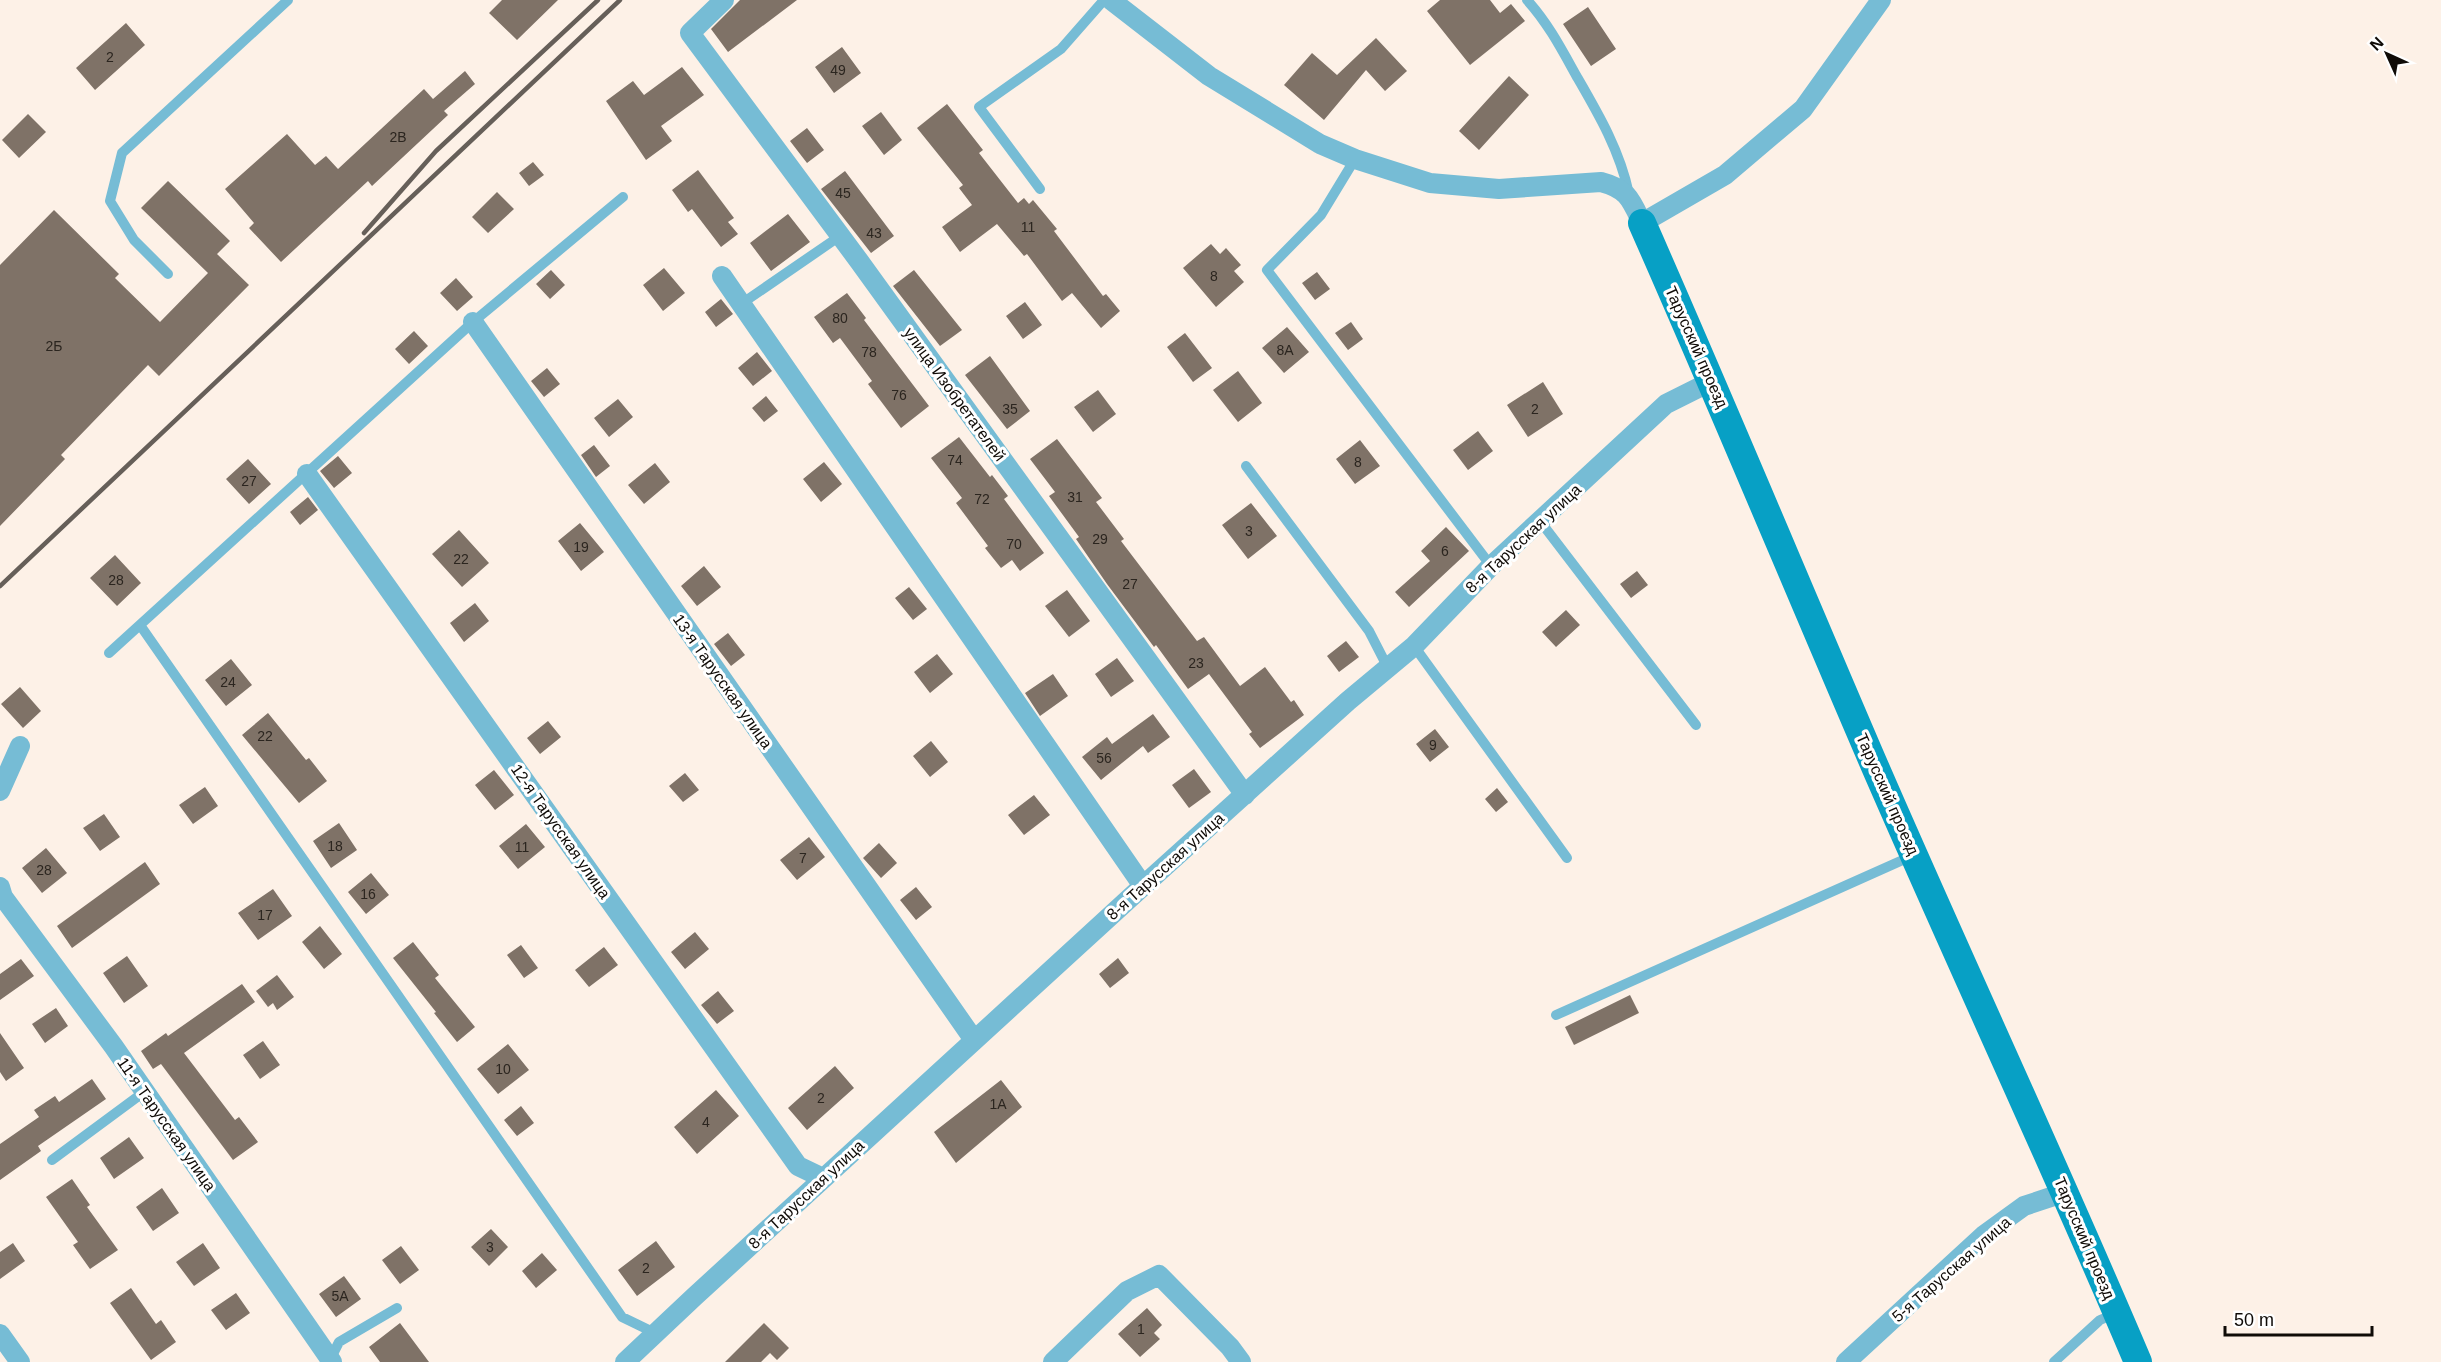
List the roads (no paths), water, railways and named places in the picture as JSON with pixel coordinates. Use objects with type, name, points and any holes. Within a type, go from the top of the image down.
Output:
[{"type":"street","name":"улица Изобретателей","points":[[724,0],[690,33],[1245,795]]},
{"type":"street","points":[[1111,0],[1209,76],[1320,144],[1355,159],[1430,183],[1499,189],[1601,182],[1617,186],[1630,197],[1642,223],[1725,175],[1803,109],[1881,0]]},
{"type":"street","name":"Тарусский проезд","points":[[1642,223],[1712,381],[1874,765],[2066,1192],[2138,1362]]},
{"type":"street","points":[[722,276],[1143,886]]},
{"type":"street","name":"13-я Тарусская улица","points":[[473,322],[974,1040]]},
{"type":"street","name":"8-я Тарусская улица","points":[[625,1362],[1143,886],[1414,646],[1491,566],[1666,404],[1712,381]]},
{"type":"street","name":"12-я Тарусская улица","points":[[307,474],[798,1166],[823,1178]]},
{"type":"street","points":[[0,791],[20,746]]},
{"type":"street","name":"11-я Тарусская улица","points":[[0,887],[3,897],[144,1092],[331,1362]]},
{"type":"street","name":"5-я Тарусская улица","points":[[1846,1362],[1984,1235],[2024,1206],[2066,1192]]},
{"type":"street","points":[[1053,1362],[1127,1291],[1159,1275],[1230,1347],[1241,1362]]},
{"type":"street","points":[[0,1334],[20,1362]]},
{"type":"lane","points":[[168,274],[134,240],[110,201],[122,153],[288,0]]},
{"type":"lane","points":[[1040,189],[979,107],[1061,49],[1104,0]]},
{"type":"lane","points":[[1527,0],[1545,19],[1609,133],[1625,173],[1630,197]]},
{"type":"lane","points":[[1355,159],[1321,216],[1267,270],[1491,566]]},
{"type":"lane","points":[[109,653],[473,322],[623,197]]},
{"type":"lane","points":[[741,304],[840,236]]},
{"type":"lane","points":[[1246,466],[1369,631],[1388,668]]},
{"type":"lane","points":[[1540,521],[1696,725]]},
{"type":"lane","points":[[140,625],[622,1317],[655,1333]]},
{"type":"lane","points":[[1414,646],[1568,858]]},
{"type":"lane","points":[[1556,1016],[1915,855]]},
{"type":"lane","points":[[52,1160],[144,1092]]},
{"type":"lane","points":[[331,1362],[339,1342],[397,1308]]},
{"type":"lane","points":[[2054,1362],[2100,1320],[2118,1313]]},
{"type":"railway","points":[[364,233],[436,151],[598,0]]},
{"type":"railway","points":[[0,586],[620,0]]}]
